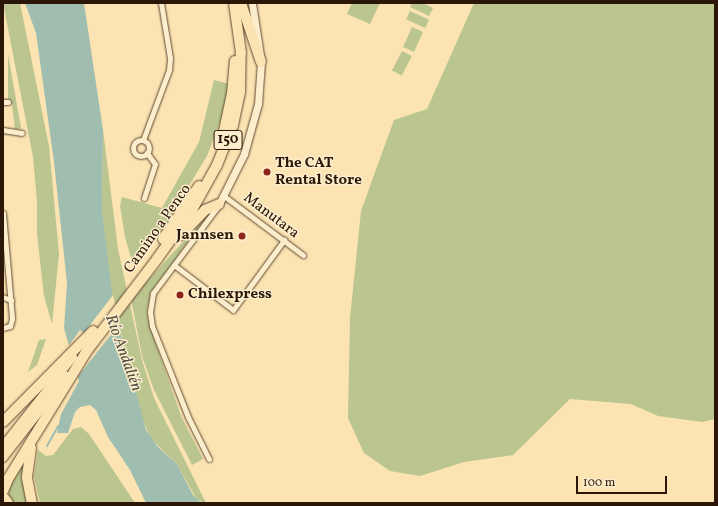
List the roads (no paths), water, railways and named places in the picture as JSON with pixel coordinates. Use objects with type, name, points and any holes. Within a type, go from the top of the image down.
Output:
[{"type":"highway","name":"Camino a Penco","points":[[51,390],[86,352],[142,274],[200,184],[223,134],[230,107],[235,67],[234,40],[228,3]]},
{"type":"highway","name":"Camino a Penco","points":[[51,390],[85,342],[142,274],[157,259],[205,189],[233,125],[240,92],[242,66],[234,3]]},
{"type":"highway","points":[[241,3],[261,62]]},
{"type":"highway","points":[[157,259],[205,210],[222,200]]},
{"type":"highway","points":[[3,416],[51,390]]},
{"type":"highway","points":[[32,503],[27,471],[33,440],[51,390]]},
{"type":"highway","points":[[3,422],[18,407]]},
{"type":"highway","points":[[4,497],[8,479],[33,440]]},
{"type":"main road","points":[[3,458],[15,437],[51,390]]},
{"type":"main road","points":[[3,446],[15,437]]},
{"type":"street","points":[[144,198],[155,164],[147,154],[145,142],[170,64],[161,3]]},
{"type":"street","points":[[209,459],[188,417],[152,326],[151,298],[156,289],[222,200],[251,133],[260,93],[261,62],[252,3]]},
{"type":"street","points":[[3,130],[22,132]]},
{"type":"street","points":[[145,142],[136,141],[132,150],[139,157],[147,154]]},
{"type":"street","name":"Manutara","points":[[222,200],[284,240],[303,255]]},
{"type":"street","points":[[3,213],[12,322],[6,328]]},
{"type":"street","points":[[174,265],[233,310],[284,240]]},
{"type":"street","points":[[3,297],[11,300]]},
{"type":"water","name":"Río Andalién","points":[[25,3],[84,3],[103,130],[102,210],[114,309],[146,430],[157,446],[177,464],[193,495],[201,503],[146,503],[130,470],[108,437],[96,410],[90,405],[80,407],[75,412],[68,433],[57,433],[61,414],[79,381],[64,328],[67,283],[54,162],[36,33]]},
{"type":"waterway","points":[[47,446],[58,426]]},
{"type":"place","name":"The CAT Rental Store","points":[[267,172]]},
{"type":"place","name":"Jannsen","points":[[242,236]]},
{"type":"place","name":"Chilexpress","points":[[180,295]]}]
